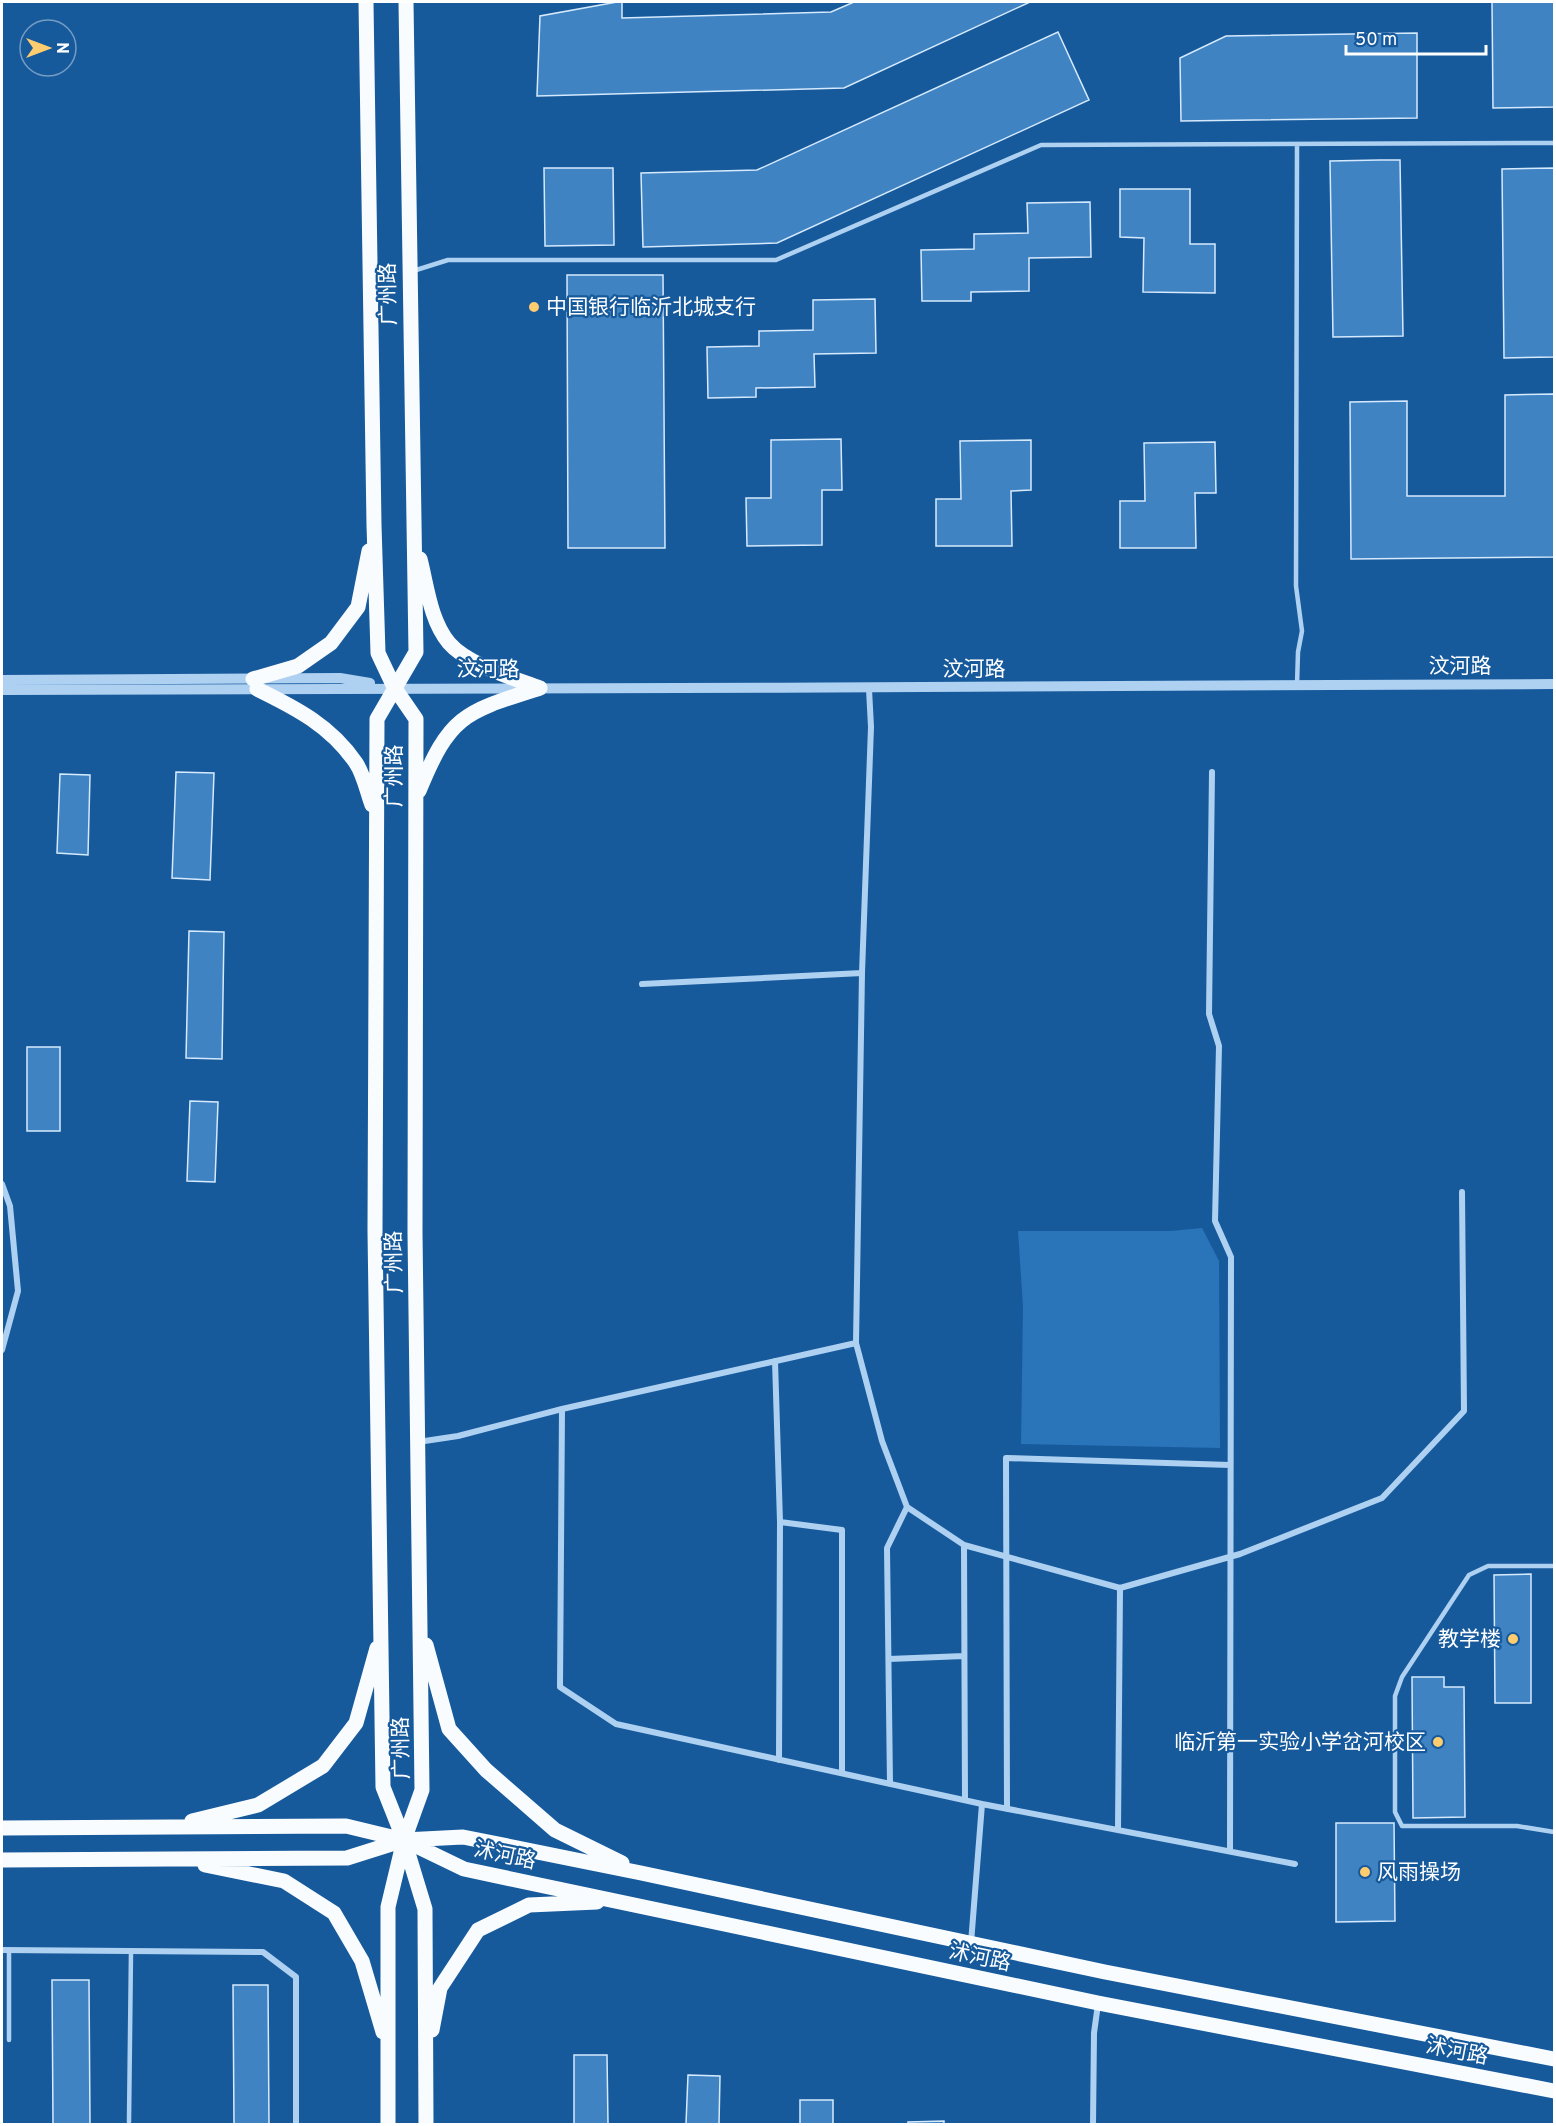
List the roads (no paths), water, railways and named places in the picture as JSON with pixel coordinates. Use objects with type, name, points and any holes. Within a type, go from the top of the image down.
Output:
[{"type":"main road","name":"广州路","points":[[366,2],[378,653],[394,687],[416,718],[415,1232],[422,1790],[404,1840],[388,1907],[388,2124]]},
{"type":"main road","name":"广州路","points":[[406,2],[408,272],[416,652],[377,719],[375,1231],[383,1788],[404,1840],[425,1909],[426,2124]]},
{"type":"main road","points":[[255,684],[298,666],[331,643],[358,607],[374,525]]},
{"type":"main road","points":[[413,531],[434,616],[449,643],[480,665],[540,688]]},
{"type":"main road","points":[[255,684],[302,711],[330,731],[357,764],[376,816]]},
{"type":"main road","points":[[416,799],[434,756],[453,726],[483,706],[540,688]]},
{"type":"main road","points":[[420,1624],[449,1729],[478,1762],[555,1830],[641,1873]]},
{"type":"main road","points":[[167,1827],[258,1805],[323,1766],[356,1723],[382,1631]]},
{"type":"main road","name":"沭河路","points":[[2,1828],[346,1826],[404,1840],[464,1869],[1098,2003],[1554,2091]]},
{"type":"main road","name":"沭河路","points":[[2,1860],[347,1858],[404,1840],[463,1837],[1105,1972],[1554,2059]]},
{"type":"main road","points":[[175,1859],[284,1881],[334,1913],[362,1961],[388,2049]]},
{"type":"main road","points":[[426,2063],[441,1988],[478,1930],[529,1905],[622,1901]]},
{"type":"street","name":"汶河路","points":[[2,680],[394,687],[869,689],[1554,684]]},
{"type":"street","name":"汶河路","points":[[2,690],[255,684]]},
{"type":"street","points":[[869,689],[871,727],[861,973],[856,1343],[882,1441],[908,1508],[964,1545],[1120,1588],[1230,1556],[1382,1498],[1464,1411],[1462,1192]]},
{"type":"street","points":[[1212,772],[1209,1014],[1219,1047],[1215,1221],[1231,1257],[1230,1851]]},
{"type":"street","points":[[642,984],[861,973]]},
{"type":"street","points":[[2,1184],[10,1206],[18,1291],[2,1350]]},
{"type":"street","points":[[418,1442],[458,1436],[562,1409],[856,1343]]},
{"type":"street","points":[[775,1361],[780,1522],[779,1760]]},
{"type":"street","points":[[562,1409],[560,1687],[616,1724],[982,1804],[1294,1864]]},
{"type":"street","points":[[1007,1809],[1006,1458],[1230,1465]]},
{"type":"street","points":[[891,1784],[887,1548],[908,1508]]},
{"type":"street","points":[[780,1522],[842,1530],[842,1773]]},
{"type":"street","points":[[964,1545],[964,1800]]},
{"type":"street","points":[[1118,1830],[1120,1588]]},
{"type":"street","points":[[889,1659],[964,1656]]},
{"type":"street","points":[[971,1944],[982,1804]]},
{"type":"street","points":[[2,1950],[263,1952],[296,1977],[296,2124]]},
{"type":"street","points":[[1094,2124],[1094,2033],[1098,2003]]},
{"type":"lane","points":[[408,272],[448,260],[776,260],[1041,145],[1554,142]]},
{"type":"lane","points":[[1297,145],[1296,586],[1302,631],[1298,652],[1297,686]]},
{"type":"lane","points":[[1554,1566],[1488,1566],[1469,1575],[1402,1677],[1395,1696],[1395,1812],[1402,1826],[1517,1826],[1554,1832]]},
{"type":"lane","points":[[9,1950],[9,2040]]},
{"type":"lane","points":[[129,2122],[131,1951]]},
{"type":"place","name":"中国银行临沂北城支行","points":[[534,307]]},
{"type":"place","name":"教学楼","points":[[1513,1639]]},
{"type":"place","name":"临沂第一实验小学岔河校区","points":[[1438,1742]]},
{"type":"place","name":"风雨操场","points":[[1365,1872]]}]
